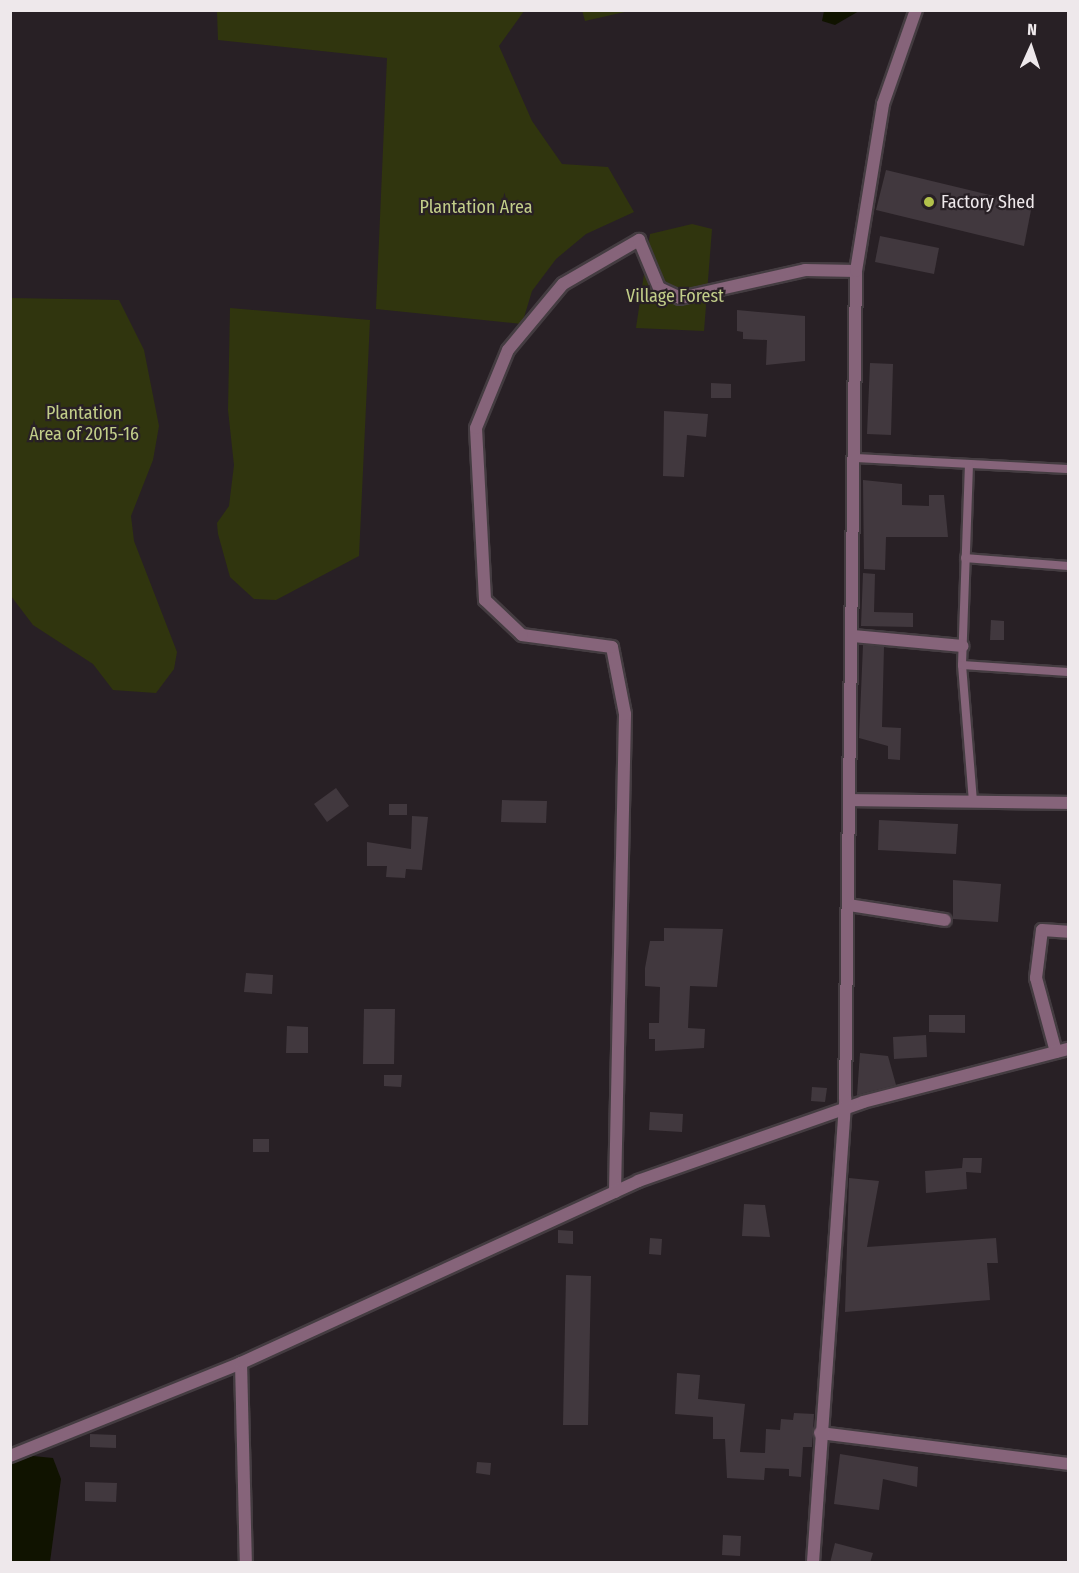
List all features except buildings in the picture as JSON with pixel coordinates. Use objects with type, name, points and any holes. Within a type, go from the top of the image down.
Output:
[{"type":"street","points":[[813,1563],[820,1433],[844,1109],[853,636],[856,271],[881,113],[916,10]]},
{"type":"street","points":[[615,1192],[625,714],[612,647],[522,635],[485,600],[476,429],[508,350],[563,284],[639,240],[659,288],[680,298],[805,270],[856,271]]},
{"type":"street","points":[[853,636],[963,646]]},
{"type":"street","points":[[850,800],[1068,803]]},
{"type":"street","points":[[849,905],[945,920]]},
{"type":"street","points":[[1056,1052],[1036,978],[1042,930],[1068,932]]},
{"type":"street","points":[[10,1456],[241,1363],[615,1192],[844,1109],[1068,1049]]},
{"type":"street","points":[[241,1363],[246,1563]]},
{"type":"street","points":[[820,1433],[1068,1464]]},
{"type":"lane","points":[[855,458],[1068,469]]},
{"type":"lane","points":[[969,464],[962,665],[973,802]]},
{"type":"lane","points":[[966,558],[1068,566]]},
{"type":"lane","points":[[962,665],[1068,672]]},
{"type":"green space","points":[[582,10],[629,10],[629,11],[585,21]]},
{"type":"green space","name":"Plantation Area","points":[[217,11],[524,11],[499,46],[532,121],[562,164],[608,167],[634,212],[586,234],[556,259],[532,291],[522,324],[376,309],[387,58],[218,40]]},
{"type":"green space","name":"Village Forest","points":[[692,224],[712,229],[704,331],[636,328],[650,234]]},
{"type":"green space","name":"Plantation Area of 2015-16","points":[[10,298],[119,300],[144,350],[159,426],[153,460],[131,516],[134,541],[177,652],[174,669],[156,693],[113,690],[93,664],[33,625],[11,596]]},
{"type":"green space","points":[[230,308],[370,320],[359,556],[276,600],[254,599],[230,577],[218,534],[217,523],[229,506],[234,465],[228,410]]},
{"type":"shaded area","points":[[824,11],[859,11],[835,25],[822,21]]},
{"type":"shaded area","points":[[33,1456],[53,1458],[61,1479],[50,1562],[11,1562],[11,1463]]},
{"type":"place","name":"Factory Shed","points":[[929,202]]}]
